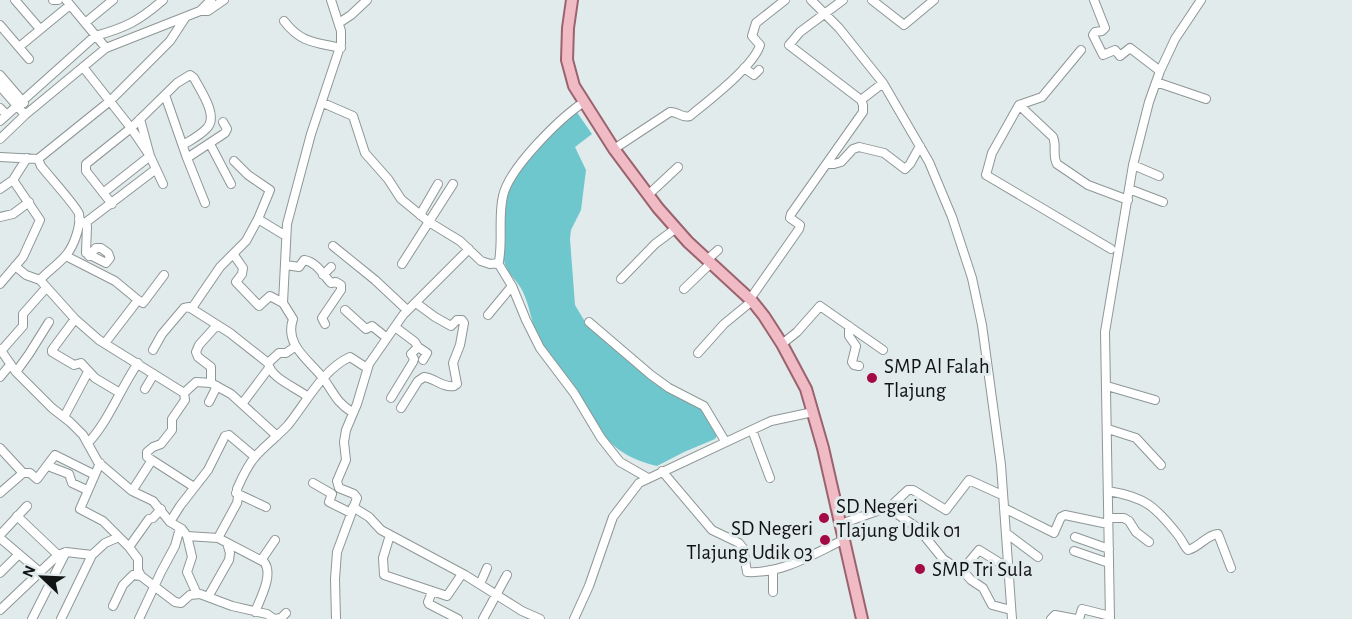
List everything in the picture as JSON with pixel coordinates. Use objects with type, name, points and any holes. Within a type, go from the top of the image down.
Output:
[{"type":"main road","points":[[572,0],[567,60],[574,86],[614,149],[675,229],[751,300],[782,344],[806,389],[845,539],[862,619]]},
{"type":"street","points":[[15,0],[40,29]]},
{"type":"street","points":[[85,23],[113,0]]},
{"type":"street","points":[[0,108],[3,118],[95,36],[114,31],[140,19],[163,0]]},
{"type":"street","points":[[0,139],[106,48],[185,18],[200,11],[211,0]]},
{"type":"street","points":[[200,11],[208,11],[222,0]]},
{"type":"street","points":[[283,303],[286,236],[309,140],[341,48],[339,23],[331,0]]},
{"type":"street","points":[[339,23],[366,0]]},
{"type":"street","points":[[614,149],[670,112],[685,117],[690,116],[744,68],[760,48],[759,43],[752,36],[754,26],[785,0]]},
{"type":"street","points":[[811,0],[848,39],[883,83],[920,146],[948,206],[978,301],[992,392],[1012,619]]},
{"type":"street","points":[[698,353],[719,329],[751,300],[799,229],[800,225],[790,218],[790,215],[860,118],[864,108],[861,100],[789,45],[795,36],[843,0]]},
{"type":"street","points":[[872,0],[904,25],[934,0]]},
{"type":"street","points":[[1094,0],[1105,28],[1093,35],[1103,55],[1114,50],[1120,56],[1130,48],[1160,71]]},
{"type":"street","points":[[1051,619],[1055,615],[1078,619],[1082,609],[1110,618],[1105,332],[1133,165],[1149,102],[1160,71],[1182,27],[1201,0]]},
{"type":"street","points":[[19,47],[68,2],[106,48]]},
{"type":"street","points":[[0,157],[38,159],[110,101],[170,41],[185,18]]},
{"type":"street","points":[[284,21],[300,37],[341,48]]},
{"type":"street","points":[[0,25],[29,60]]},
{"type":"street","points":[[1081,50],[1042,97],[1019,105],[993,153],[986,175],[1111,249]]},
{"type":"street","points":[[83,68],[131,128],[150,156],[163,184]]},
{"type":"street","points":[[744,68],[754,75],[759,70]]},
{"type":"street","points":[[0,75],[28,113]]},
{"type":"street","points":[[112,204],[86,171],[86,164],[131,128],[177,82],[190,75],[194,78],[210,113],[211,123],[183,145]]},
{"type":"street","points":[[1156,82],[1206,99]]},
{"type":"street","points":[[861,100],[883,83]]},
{"type":"street","points":[[0,87],[20,104]]},
{"type":"street","points":[[165,95],[205,203]]},
{"type":"street","points":[[584,102],[565,115],[536,146],[509,182],[503,195],[498,263],[512,286],[540,348],[569,386],[601,438],[620,462],[648,478]]},
{"type":"street","points":[[323,103],[353,116],[365,153],[388,179],[397,195],[429,222],[453,236],[485,262],[494,265],[498,263]]},
{"type":"street","points":[[1019,105],[1053,137],[1054,159],[1057,164],[1088,185],[1128,200]]},
{"type":"street","points":[[0,132],[18,117],[28,113]]},
{"type":"street","points":[[140,119],[150,156]]},
{"type":"street","points":[[187,158],[227,130],[223,122]]},
{"type":"street","points":[[210,144],[231,184]]},
{"type":"street","points":[[827,164],[839,163],[853,149],[859,147],[884,153],[905,169],[920,146]]},
{"type":"street","points":[[103,193],[150,156]]},
{"type":"street","points":[[0,189],[13,180],[27,158]]},
{"type":"street","points":[[38,159],[41,166],[78,211],[88,229],[85,252],[89,256]]},
{"type":"street","points":[[192,308],[220,267],[246,241],[270,190],[248,175],[234,161]]},
{"type":"street","points":[[1133,165],[1159,176]]},
{"type":"street","points":[[648,195],[678,166]]},
{"type":"street","points":[[39,280],[66,256],[77,237],[82,221],[112,204],[156,169]]},
{"type":"street","points":[[0,284],[26,252],[40,224],[40,217],[13,180]]},
{"type":"street","points":[[402,264],[453,183]]},
{"type":"street","points":[[420,215],[438,184]]},
{"type":"street","points":[[1129,189],[1163,202]]},
{"type":"street","points":[[0,217],[13,214],[29,202]]},
{"type":"street","points":[[258,219],[286,236]]},
{"type":"street","points":[[621,279],[655,244],[675,229]]},
{"type":"street","points":[[333,246],[407,310]]},
{"type":"street","points":[[336,619],[337,552],[356,496],[339,488],[337,484],[346,463],[345,434],[367,368],[407,310],[469,249]]},
{"type":"street","points":[[684,289],[718,250]]},
{"type":"street","points":[[234,255],[243,268],[243,273],[236,282],[238,286],[259,306],[270,296],[283,303],[294,319],[290,329],[296,346],[306,362],[323,379],[334,397],[353,413]]},
{"type":"street","points":[[66,256],[116,281],[143,303],[164,275]]},
{"type":"street","points":[[286,265],[299,267],[308,260],[331,283],[340,284],[341,289],[322,318],[325,324]]},
{"type":"street","points":[[15,266],[26,275],[39,280],[75,319],[105,343],[184,393]]},
{"type":"street","points":[[323,274],[330,267]]},
{"type":"street","points":[[488,315],[512,286]]},
{"type":"street","points":[[45,288],[23,314],[23,326],[1,350],[13,368],[52,408],[81,432],[100,464],[132,491],[151,500],[187,536],[192,557],[186,572],[197,594]]},
{"type":"street","points":[[105,343],[138,300]]},
{"type":"street","points":[[401,408],[418,381],[424,377],[429,377],[447,387],[457,384],[453,363],[464,327],[463,322],[457,320],[451,326],[416,303]]},
{"type":"street","points":[[782,344],[819,306],[883,350]]},
{"type":"street","points":[[153,350],[164,332],[184,308],[189,307],[217,325],[289,386],[308,397]]},
{"type":"street","points":[[345,310],[366,329],[372,326],[387,338]]},
{"type":"street","points":[[75,319],[52,352],[74,365],[81,363],[88,372],[107,387],[120,393]]},
{"type":"street","points":[[0,377],[30,354],[49,322]]},
{"type":"street","points":[[589,322],[651,375],[678,393],[704,406],[725,441]]},
{"type":"street","points":[[210,402],[214,385],[212,367],[198,357],[196,352],[199,345],[217,325]]},
{"type":"street","points":[[849,326],[849,336],[856,346],[852,362],[859,366]]},
{"type":"street","points":[[394,327],[427,353],[423,360]]},
{"type":"street","points":[[242,404],[279,353],[286,353],[296,346]]},
{"type":"street","points":[[391,398],[414,360],[411,354],[418,347]]},
{"type":"street","points":[[218,538],[237,503],[237,489],[255,457],[292,419],[323,379],[350,357],[367,368]]},
{"type":"street","points":[[88,443],[138,363]]},
{"type":"street","points":[[64,417],[88,372]]},
{"type":"street","points":[[145,389],[153,374]]},
{"type":"street","points":[[184,393],[196,382],[214,385],[242,404],[277,436]]},
{"type":"street","points":[[1107,386],[1155,400]]},
{"type":"street","points":[[184,393],[185,400],[172,419],[172,430],[161,444],[151,447],[147,452],[147,457],[194,487]]},
{"type":"street","points":[[574,619],[589,586],[613,517],[635,488],[662,471],[771,421],[813,412]]},
{"type":"street","points":[[1108,429],[1136,438],[1161,465]]},
{"type":"street","points":[[752,430],[770,478]]},
{"type":"street","points":[[171,522],[178,507],[209,468],[227,434],[255,457]]},
{"type":"street","points":[[0,448],[23,473]]},
{"type":"street","points":[[0,493],[23,473],[30,473],[37,479],[55,456],[93,474]]},
{"type":"street","points":[[132,491],[152,460]]},
{"type":"street","points":[[100,464],[93,474],[80,509],[103,521],[129,547],[138,559],[137,567],[141,576],[178,603],[183,602],[188,596],[197,594],[232,606],[267,614],[274,619],[286,613]]},
{"type":"street","points":[[48,466],[69,474],[72,483],[87,490]]},
{"type":"street","points":[[662,471],[712,530],[739,543],[743,548],[747,572],[773,570],[803,561],[845,539]]},
{"type":"street","points":[[841,524],[891,506],[908,490],[913,490],[946,510],[969,480],[1002,495]]},
{"type":"street","points":[[314,483],[332,494],[329,502],[369,517],[378,528],[496,593],[528,617],[540,619]]},
{"type":"street","points":[[1108,491],[1130,495],[1153,507],[1188,550],[1218,534],[1231,568]]},
{"type":"street","points":[[236,493],[266,507]]},
{"type":"street","points":[[27,506],[0,536],[40,572]]},
{"type":"street","points":[[891,506],[893,510],[918,528],[943,559],[962,570],[983,588],[992,605],[1011,610]]},
{"type":"street","points":[[1004,508],[1054,533],[1065,515],[1108,521],[1124,518],[1149,542]]},
{"type":"street","points":[[129,547],[150,518],[153,518],[161,509]]},
{"type":"street","points":[[17,516],[62,554],[92,555]]},
{"type":"street","points":[[139,619],[175,546],[180,528]]},
{"type":"street","points":[[1006,533],[1038,557]]},
{"type":"street","points":[[390,535],[383,558],[384,575],[432,592],[449,595],[462,574]]},
{"type":"street","points":[[187,536],[218,538],[262,559],[268,566],[268,571],[255,612]]},
{"type":"street","points":[[61,619],[92,555],[105,543],[119,537]]},
{"type":"street","points":[[1075,537],[1109,549]]},
{"type":"street","points":[[262,559],[275,540]]},
{"type":"street","points":[[208,597],[229,560],[230,553],[227,543]]},
{"type":"street","points":[[962,570],[979,550],[1008,568]]},
{"type":"street","points":[[1074,551],[1109,564]]},
{"type":"street","points":[[0,573],[19,554]]},
{"type":"street","points":[[0,610],[62,554]]},
{"type":"street","points":[[32,619],[62,554]]},
{"type":"street","points":[[480,584],[487,568]]},
{"type":"street","points":[[773,570],[773,592]]},
{"type":"street","points":[[113,606],[125,582],[133,575],[141,576]]},
{"type":"street","points":[[483,619],[507,575]]},
{"type":"street","points":[[432,592],[429,604],[458,619]]},
{"type":"water","points":[[576,111],[592,134],[575,147],[586,170],[581,210],[571,230],[570,239],[575,305],[587,325],[705,411],[718,434],[715,439],[657,466],[624,453],[604,435],[572,383],[544,349],[538,338],[523,292],[504,261],[504,220],[510,188],[534,154],[570,114]]},
{"type":"place","name":"SMP Al Falah Tlajung","points":[[872,378]]},
{"type":"place","name":"SD Negeri Tlajung Udik 01","points":[[824,518]]},
{"type":"place","name":"SD Negeri Tlajung Udik 03","points":[[825,540]]},
{"type":"place","name":"SMP Tri Sula","points":[[920,569]]}]
